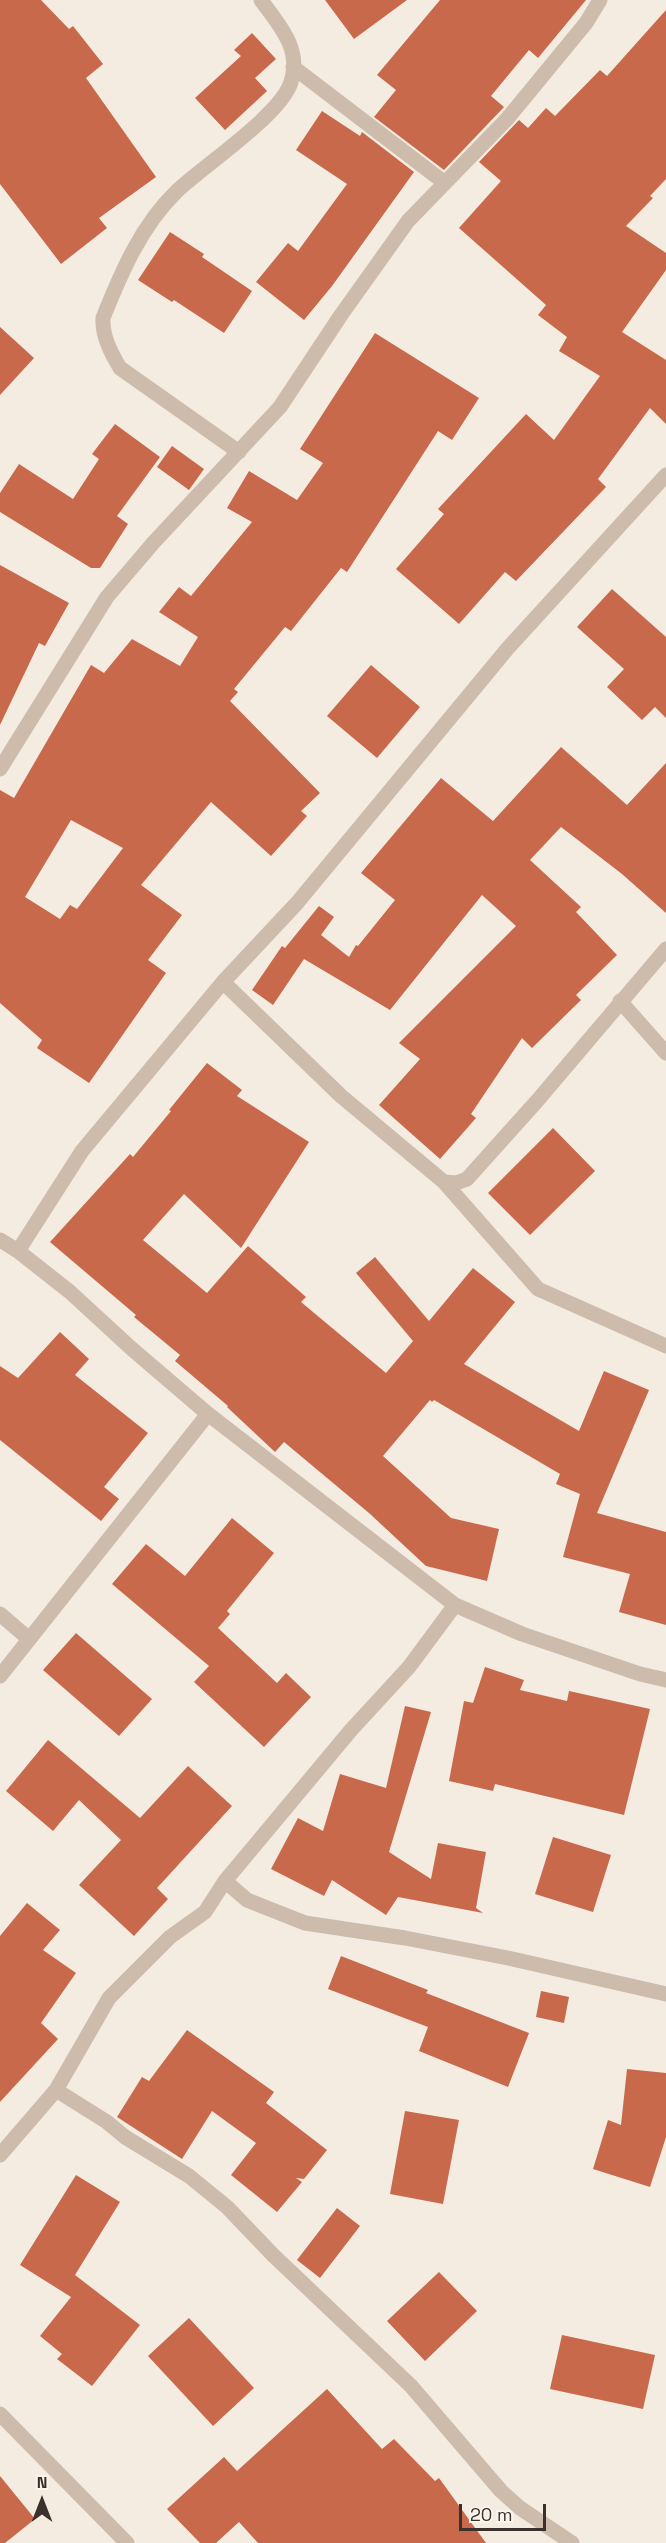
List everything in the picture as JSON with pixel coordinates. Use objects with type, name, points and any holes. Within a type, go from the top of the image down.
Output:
[{"type":"street","points":[[239,452],[120,368],[111,353],[102,328],[103,318],[136,243],[176,193],[259,122],[285,95],[292,82],[293,53],[290,40],[261,0]]},
{"type":"street","points":[[0,769],[107,597],[154,542],[280,407],[340,315],[408,221],[507,119],[586,23],[600,0]]},
{"type":"street","points":[[293,67],[445,183]]},
{"type":"street","points":[[18,1251],[82,1151],[223,982],[297,903],[508,648],[666,475]]},
{"type":"street","points":[[444,1182],[456,1183],[467,1179],[537,1101],[666,948]]},
{"type":"street","points":[[223,982],[340,1096],[444,1182],[538,1289],[666,1346]]},
{"type":"street","points":[[620,1001],[666,1053]]},
{"type":"street","points":[[0,1240],[18,1251],[70,1292],[132,1350],[208,1414],[455,1605],[522,1634],[640,1674],[666,1680]]},
{"type":"street","points":[[0,1676],[208,1414]]},
{"type":"street","points":[[0,2155],[56,2090],[109,1998],[170,1937],[205,1912],[225,1881],[351,1730],[409,1667],[455,1605]]},
{"type":"street","points":[[0,1614],[29,1639]]},
{"type":"street","points":[[225,1881],[247,1900],[305,1923],[405,1938],[508,1958],[666,1994]]},
{"type":"street","points":[[56,2090],[189,2176],[227,2207],[289,2271],[411,2386],[501,2491],[520,2508],[572,2543]]},
{"type":"street","points":[[0,2414],[127,2543]]},
{"type":"building","points":[[0,0],[41,0],[69,29],[73,26],[103,64],[86,78],[156,177],[99,218],[107,228],[61,264],[0,184]]},
{"type":"building","points":[[325,0],[407,0],[354,39]]},
{"type":"building","points":[[440,0],[586,0],[538,58],[529,50],[491,96],[504,107],[444,170],[374,117],[396,90],[377,75]]},
{"type":"building","points":[[666,10],[666,179],[650,196],[653,198],[626,226],[666,253],[666,270],[622,332],[666,360],[666,424],[650,408],[598,479],[606,487],[516,581],[505,572],[459,624],[396,569],[444,514],[438,509],[526,414],[554,440],[600,376],[559,351],[567,337],[538,315],[546,305],[459,228],[501,181],[479,162],[519,120],[528,128],[546,108],[555,116],[600,70],[607,76]]},
{"type":"building","points":[[252,33],[276,59],[255,78],[267,91],[225,130],[195,98],[241,56],[234,50]]},
{"type":"building","points":[[322,111],[360,136],[362,132],[414,172],[332,286],[304,320],[256,282],[288,243],[298,251],[347,184],[296,150]]},
{"type":"building","points":[[170,232],[204,254],[202,257],[252,291],[224,333],[174,300],[172,302],[138,280]]},
{"type":"building","points":[[0,327],[34,358],[0,395]]},
{"type":"building","points":[[375,333],[479,398],[452,440],[438,431],[347,572],[341,568],[291,631],[285,627],[234,689],[238,692],[230,701],[320,793],[301,811],[307,816],[271,856],[211,802],[141,885],[182,915],[148,960],[166,973],[89,1083],[37,1048],[42,1040],[0,1003],[0,790],[14,798],[91,665],[104,673],[132,639],[180,666],[198,637],[159,612],[179,587],[191,596],[252,522],[227,508],[249,471],[297,500],[323,463],[300,449]],"holes":[[[71,820],[123,848],[77,909],[70,905],[60,919],[25,897]]]},
{"type":"building","points":[[115,424],[160,457],[117,516],[128,524],[100,568],[91,568],[0,512],[0,493],[19,464],[73,499],[99,459],[92,454]]},
{"type":"building","points":[[172,446],[204,469],[189,490],[157,467]]},
{"type":"building","points":[[0,565],[69,603],[45,646],[39,643],[0,725]]},
{"type":"building","points":[[612,589],[666,637],[666,718],[655,707],[642,720],[607,687],[624,669],[577,627]]},
{"type":"building","points":[[371,665],[420,707],[377,758],[327,716]]},
{"type":"building","points":[[561,747],[627,805],[666,763],[666,913],[622,874],[561,827],[530,860],[581,907],[576,912],[617,955],[576,995],[581,1000],[532,1048],[522,1038],[471,1114],[476,1118],[440,1159],[379,1105],[420,1059],[399,1043],[516,926],[482,895],[390,1010],[304,959],[273,1005],[252,990],[282,946],[285,948],[319,906],[334,917],[321,935],[349,957],[356,945],[358,946],[395,900],[361,873],[441,778],[493,821]]},
{"type":"building","points":[[207,1063],[242,1090],[237,1096],[309,1142],[241,1248],[184,1194],[143,1240],[207,1293],[248,1246],[306,1297],[301,1302],[386,1373],[413,1341],[356,1273],[375,1257],[429,1321],[473,1268],[515,1302],[464,1364],[579,1431],[604,1371],[649,1390],[597,1513],[666,1532],[666,1625],[619,1612],[630,1574],[563,1557],[580,1494],[556,1484],[560,1474],[434,1400],[432,1402],[430,1400],[383,1456],[451,1518],[499,1529],[487,1581],[426,1566],[369,1513],[284,1442],[275,1452],[228,1406],[175,1361],[180,1355],[50,1242],[130,1154],[133,1157]]},
{"type":"building","points":[[553,1128],[595,1171],[530,1235],[488,1193]]},
{"type":"building","points":[[60,1332],[89,1359],[75,1375],[148,1433],[104,1487],[119,1499],[101,1521],[0,1440],[0,1366],[18,1378]]},
{"type":"building","points":[[232,1518],[274,1553],[227,1611],[230,1614],[218,1628],[277,1683],[286,1673],[311,1697],[264,1747],[194,1682],[209,1666],[112,1584],[146,1544],[185,1576]]},
{"type":"building","points":[[76,1633],[152,1699],[119,1736],[43,1670]]},
{"type":"building","points":[[485,1667],[524,1680],[520,1690],[567,1701],[569,1691],[650,1709],[624,1815],[495,1784],[493,1791],[449,1781],[464,1701],[473,1703]]},
{"type":"building","points":[[405,1706],[431,1712],[389,1852],[431,1879],[438,1843],[486,1852],[476,1908],[483,1913],[398,1897],[386,1915],[332,1880],[324,1896],[271,1869],[298,1818],[323,1831],[340,1774],[386,1788]]},
{"type":"building","points":[[48,1740],[140,1818],[188,1766],[232,1806],[157,1888],[168,1899],[134,1936],[79,1885],[121,1840],[79,1800],[53,1831],[6,1791]]},
{"type":"building","points":[[553,1837],[611,1855],[593,1912],[535,1894]]},
{"type":"building","points":[[27,1903],[60,1930],[43,1950],[76,1973],[41,2023],[58,2039],[0,2102],[0,1936]]},
{"type":"building","points":[[341,1956],[428,1990],[426,1993],[529,2033],[508,2087],[419,2051],[428,2027],[328,1989]]},
{"type":"building","points":[[541,1991],[569,1997],[564,2023],[536,2017]]},
{"type":"building","points":[[187,2030],[274,2092],[266,2103],[327,2150],[304,2179],[296,2178],[302,2182],[277,2212],[231,2175],[256,2143],[212,2111],[182,2159],[117,2117],[142,2077],[149,2081]]},
{"type":"building","points":[[627,2069],[666,2073],[666,2137],[650,2187],[593,2169],[608,2120],[621,2125]]},
{"type":"building","points":[[405,2111],[459,2120],[443,2204],[390,2194]]},
{"type":"building","points":[[76,2175],[120,2202],[75,2275],[140,2325],[92,2386],[57,2359],[62,2354],[40,2336],[71,2297],[20,2265]]},
{"type":"building","points":[[337,2208],[360,2226],[320,2278],[297,2260]]},
{"type":"building","points":[[439,2272],[477,2311],[425,2361],[387,2321]]},
{"type":"building","points":[[189,2318],[254,2388],[213,2426],[148,2356]]},
{"type":"building","points":[[562,2335],[655,2355],[643,2409],[550,2389]]},
{"type":"building","points":[[327,2389],[382,2449],[394,2439],[435,2481],[439,2478],[486,2543],[258,2543],[239,2522],[216,2543],[200,2543],[167,2509],[224,2457],[237,2471]]},
{"type":"building","points":[[0,2476],[35,2519],[5,2543],[0,2543]]}]
